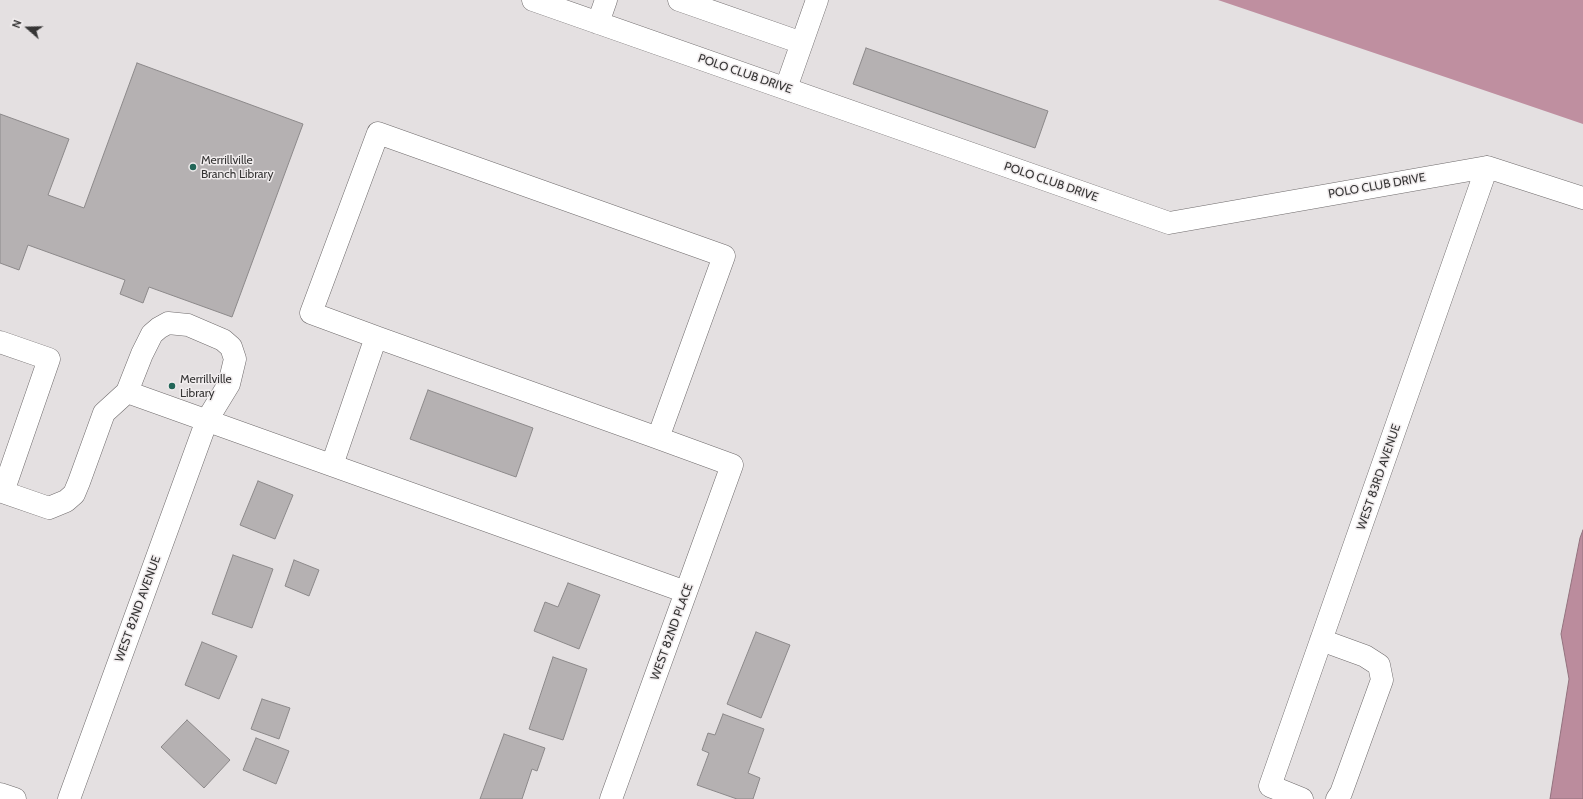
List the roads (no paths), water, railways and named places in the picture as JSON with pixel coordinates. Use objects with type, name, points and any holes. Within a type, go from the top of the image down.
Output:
[{"type":"street","name":"POLO CLUB DRIVE","points":[[533,0],[1169,223],[1487,167],[1583,198]]},
{"type":"street","points":[[598,23],[606,0]]},
{"type":"street","points":[[679,0],[802,43]]},
{"type":"street","points":[[786,88],[817,0]]},
{"type":"street","points":[[378,133],[724,256],[658,438],[376,337],[311,314],[378,133]]},
{"type":"street","name":"WEST 83RD AVENUE","points":[[1302,799],[1270,786],[1487,167]]},
{"type":"street","points":[[0,342],[49,359],[2,491],[48,508],[66,501],[74,494],[104,413],[127,392],[142,354],[152,334],[168,323],[188,325],[223,340],[231,347],[235,359],[229,384],[207,420]]},
{"type":"street","points":[[332,465],[376,337]]},
{"type":"street","points":[[127,392],[686,592]]},
{"type":"street","name":"WEST 82ND AVENUE","points":[[69,799],[207,420]]},
{"type":"street","name":"WEST 82ND PLACE","points":[[611,799],[732,465],[658,438]]},
{"type":"street","points":[[1321,640],[1365,656],[1379,665],[1382,680],[1341,793],[1337,799]]},
{"type":"street","points":[[0,794],[15,799]]},
{"type":"place","name":"Merrillville Branch Library","points":[[193,167]]},
{"type":"place","name":"Merrillville Library","points":[[172,386]]}]
